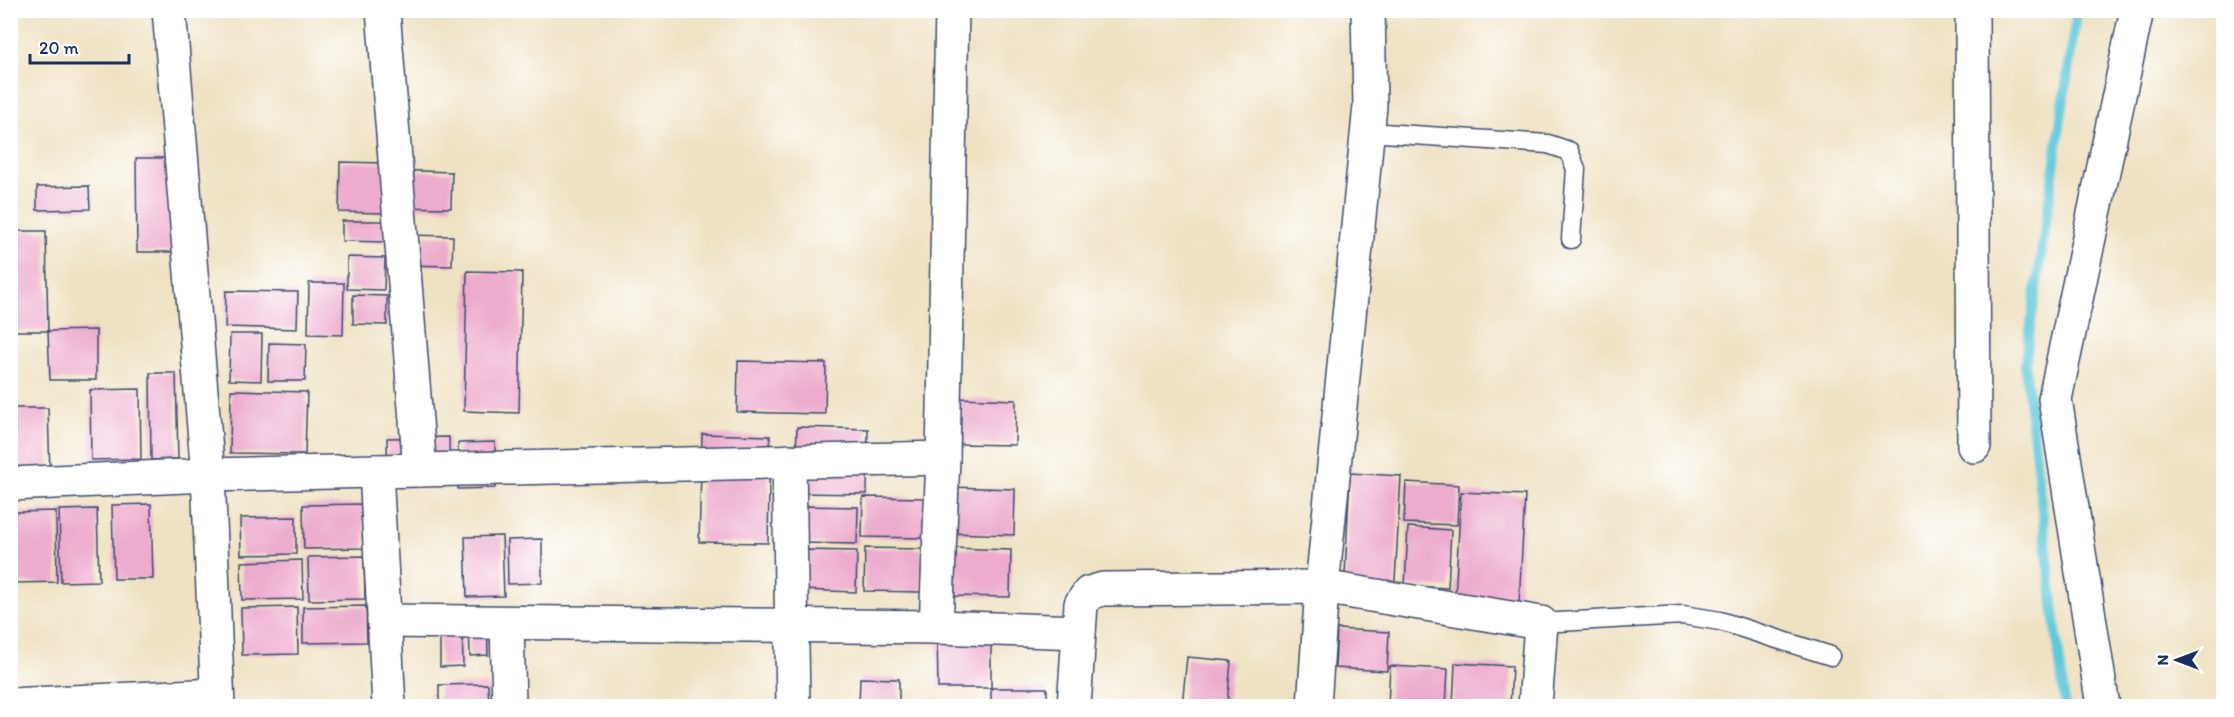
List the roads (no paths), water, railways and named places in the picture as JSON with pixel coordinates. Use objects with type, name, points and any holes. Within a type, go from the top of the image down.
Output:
[{"type":"street","points":[[10,705],[217,701],[208,475],[169,10]]},
{"type":"street","points":[[383,10],[420,470]]},
{"type":"street","points":[[936,627],[944,458],[952,10]]},
{"type":"street","points":[[1314,706],[1322,587],[1368,132],[1370,106],[1368,10]]},
{"type":"street","points":[[1972,10],[1974,446]]},
{"type":"street","points":[[2103,706],[2055,399],[2137,10]]},
{"type":"street","points":[[10,484],[208,475],[944,458]]},
{"type":"street","points":[[789,461],[793,706]]},
{"type":"street","points":[[376,471],[389,706]]},
{"type":"street","points":[[1074,706],[1081,604],[1089,593],[1104,589],[1322,587],[1541,623],[1535,706]]},
{"type":"street","points":[[384,621],[936,627],[1079,632]]},
{"type":"street","points":[[507,623],[509,706]]},
{"type":"lane","points":[[1368,132],[1548,144],[1569,151],[1576,169],[1571,238]]},
{"type":"lane","points":[[1541,623],[1683,615],[1720,621],[1831,656]]},
{"type":"waterway","points":[[2065,706],[2025,364],[2077,10]]}]
